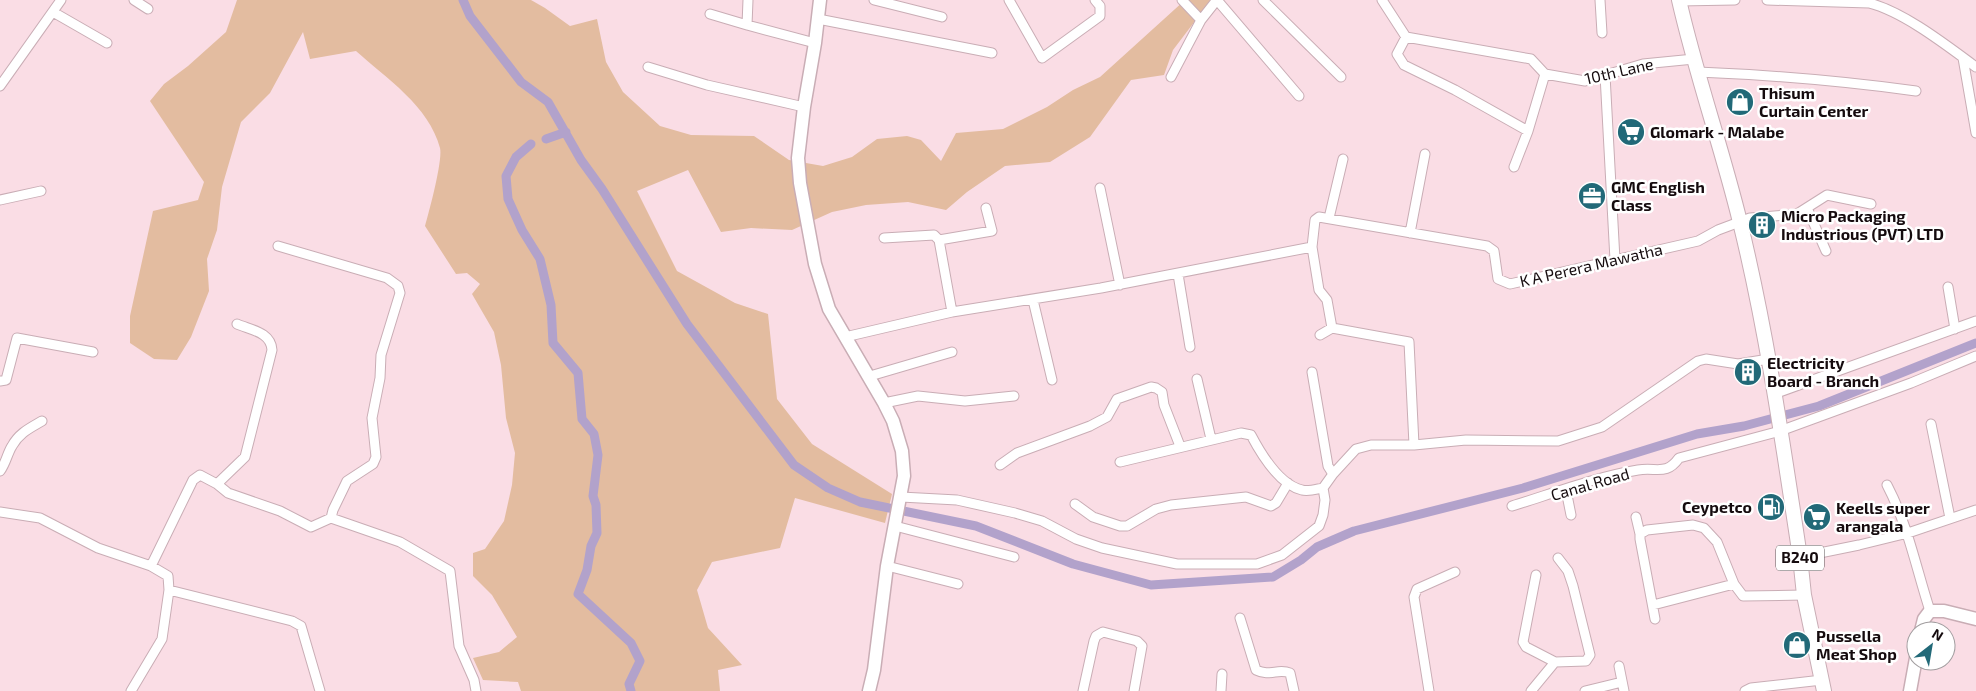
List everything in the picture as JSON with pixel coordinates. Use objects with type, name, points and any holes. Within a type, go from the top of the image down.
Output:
[{"type":"main road","name":"B240","points":[[1679,1],[1740,221],[1764,325],[1800,557],[1804,595],[1823,686]]},
{"type":"street","points":[[0,86],[61,0]]},
{"type":"street","points":[[134,0],[148,9]]},
{"type":"street","points":[[747,25],[748,0]]},
{"type":"street","points":[[820,0],[798,158],[802,192],[815,264],[822,291],[829,309],[870,376],[893,421],[902,451],[904,476],[887,566],[874,670],[869,691]]},
{"type":"street","points":[[874,0],[942,17]]},
{"type":"street","points":[[1009,0],[1042,58],[1100,16],[1100,6],[1095,0]]},
{"type":"street","points":[[1182,0],[1201,20]]},
{"type":"street","points":[[1171,77],[1201,20],[1217,0],[1299,96]]},
{"type":"street","points":[[1263,0],[1341,77]]},
{"type":"street","points":[[1382,0],[1406,37],[1531,59],[1545,74],[1528,131],[1514,167]]},
{"type":"street","points":[[1600,0],[1602,33]]},
{"type":"street","points":[[1679,1],[1735,0]]},
{"type":"street","points":[[1767,0],[1869,3],[1884,7],[1976,67]]},
{"type":"street","points":[[53,12],[107,43]]},
{"type":"street","points":[[710,14],[815,43]]},
{"type":"street","points":[[818,19],[992,53]]},
{"type":"street","points":[[1406,37],[1397,54],[1404,65],[1455,90],[1528,131]]},
{"type":"street","points":[[1963,58],[1976,133]]},
{"type":"street","name":"10th Lane","points":[[1545,74],[1585,82],[1643,64],[1696,65],[1916,91]]},
{"type":"street","points":[[648,67],[707,85],[804,107]]},
{"type":"street","points":[[1606,75],[1615,260]]},
{"type":"street","points":[[1410,233],[1425,154]]},
{"type":"street","points":[[1332,328],[1327,300],[1319,290],[1312,247],[1314,220],[1319,217],[1329,218],[1343,159]]},
{"type":"street","points":[[1100,188],[1120,285]]},
{"type":"street","points":[[0,200],[41,191]]},
{"type":"street","name":"K A Perera Mawatha","points":[[1329,218],[1491,248],[1494,251],[1498,279],[1501,282],[1510,284],[1698,241],[1750,218],[1797,214],[1827,195],[1871,204]]},
{"type":"street","points":[[939,240],[992,231],[986,208]]},
{"type":"street","points":[[1807,208],[1826,251]]},
{"type":"street","points":[[884,238],[934,235],[939,240],[952,312]]},
{"type":"street","points":[[278,246],[387,278],[398,286],[400,293],[381,356],[380,378],[372,418],[376,457],[373,464],[347,481],[331,518]]},
{"type":"street","points":[[845,337],[952,312],[1120,285],[1312,247]]},
{"type":"street","points":[[1178,274],[1190,346]]},
{"type":"street","points":[[1948,287],[1955,329]]},
{"type":"street","points":[[1033,300],[1052,380]]},
{"type":"street","points":[[1775,398],[1976,321]]},
{"type":"street","points":[[217,484],[245,457],[272,350],[272,342],[267,336],[237,324]]},
{"type":"street","points":[[1320,335],[1332,328],[1409,342],[1414,445]]},
{"type":"street","points":[[0,381],[6,380],[17,338],[92,352]]},
{"type":"street","points":[[870,376],[952,352]]},
{"type":"street","name":"Canal Road","points":[[1512,506],[1620,473],[1648,469],[1659,471],[1673,466],[1679,458],[1780,427],[1911,383],[1976,356]]},
{"type":"street","points":[[1120,462],[1180,446],[1241,433],[1251,435],[1262,457],[1288,482],[1303,491],[1322,488],[1332,474],[1356,449],[1371,445],[1414,445],[1466,440],[1558,441],[1602,427],[1698,362],[1706,359],[1738,364],[1769,359]]},
{"type":"street","points":[[1312,372],[1328,466],[1332,474]]},
{"type":"street","points":[[1197,379],[1211,439]]},
{"type":"street","points":[[1000,465],[1017,453],[1090,426],[1107,417],[1117,399],[1151,387],[1162,392],[1164,405],[1180,446]]},
{"type":"street","points":[[884,403],[918,396],[965,401],[1014,396]]},
{"type":"street","points":[[0,471],[12,446],[22,432],[42,421]]},
{"type":"street","points":[[1931,424],[1950,518]]},
{"type":"street","points":[[151,566],[193,480],[200,475],[217,484],[228,493],[280,511],[311,527],[331,518],[400,542],[450,571],[460,646],[474,680],[476,691]]},
{"type":"street","points":[[1076,504],[1093,517],[1120,526],[1127,526],[1156,509],[1171,505],[1246,497],[1271,506],[1276,503],[1288,482]]},
{"type":"street","points":[[1887,485],[1908,533],[1930,611]]},
{"type":"street","points":[[898,511],[957,500],[1042,521],[1076,539],[1102,548],[1177,564],[1257,564],[1282,556],[1319,526],[1325,500],[1322,488]]},
{"type":"street","points":[[1566,490],[1571,515]]},
{"type":"street","points":[[1800,557],[1908,533],[1976,510]]},
{"type":"street","points":[[898,511],[1014,557]]},
{"type":"street","points":[[0,512],[40,518],[98,548],[151,566],[168,576],[169,590],[162,639],[131,691]]},
{"type":"street","points":[[1636,517],[1656,619]]},
{"type":"street","points":[[1640,534],[1647,530],[1694,525],[1704,528],[1717,542],[1734,584],[1743,596],[1804,595]]},
{"type":"street","points":[[1536,575],[1523,642],[1526,647],[1555,662],[1586,661],[1590,655],[1573,586],[1568,570],[1558,558]]},
{"type":"street","points":[[887,566],[958,584]]},
{"type":"street","points":[[1429,691],[1414,597],[1417,589],[1455,572]]},
{"type":"street","points":[[1653,605],[1734,584]]},
{"type":"street","points":[[169,590],[292,621],[301,626],[320,691]]},
{"type":"street","points":[[1930,611],[1944,611],[1976,619]]},
{"type":"street","points":[[1924,621],[1930,611]]},
{"type":"street","points":[[1240,618],[1256,670],[1265,674],[1284,671],[1290,673],[1294,691]]},
{"type":"street","points":[[1083,691],[1096,636],[1103,632],[1138,641],[1142,646],[1134,691]]},
{"type":"street","points":[[1531,691],[1555,662]]},
{"type":"street","points":[[1585,691],[1623,686],[1619,666]]},
{"type":"street","points":[[1910,691],[1914,671]]},
{"type":"street","points":[[1221,691],[1222,674]]},
{"type":"street","points":[[1745,691],[1751,688],[1823,686]]},
{"type":"shaded area","points":[[237,0],[531,0],[570,26],[597,19],[606,62],[623,92],[660,126],[691,135],[754,136],[789,160],[823,166],[852,157],[877,139],[907,136],[921,140],[941,161],[956,133],[1003,129],[1047,107],[1073,90],[1100,77],[1185,0],[1211,0],[1173,50],[1164,75],[1131,80],[1090,137],[1050,162],[1005,166],[967,192],[946,210],[908,202],[866,205],[832,212],[792,230],[751,228],[721,232],[688,170],[637,191],[677,271],[735,303],[768,314],[777,399],[812,444],[892,494],[885,523],[795,498],[780,548],[712,562],[697,590],[708,628],[742,665],[718,670],[720,691],[521,691],[518,682],[483,680],[473,658],[499,652],[517,637],[492,595],[473,576],[473,553],[485,549],[504,521],[512,485],[515,453],[506,418],[501,365],[494,332],[472,294],[480,284],[467,273],[456,274],[425,226],[438,174],[440,148],[426,119],[393,82],[356,51],[310,59],[303,32],[270,93],[241,122],[222,187],[217,230],[207,259],[209,291],[191,337],[177,360],[154,359],[130,343],[130,316],[153,211],[198,200],[204,182],[150,101],[164,84],[188,66],[226,32]]},
{"type":"waterway","points":[[463,0],[470,16],[521,82],[548,102],[581,160],[602,189],[687,324],[794,465],[828,488],[860,502],[976,526],[1073,564],[1151,585],[1273,577],[1301,560],[1317,547],[1354,531],[1523,488],[1697,434],[1744,426],[1819,406],[1976,343]]},
{"type":"waterway","points":[[546,139],[566,132]]},
{"type":"waterway","points":[[531,144],[516,157],[506,176],[508,199],[522,230],[540,259],[551,305],[553,343],[578,373],[582,419],[594,434],[598,455],[593,496],[596,505],[597,533],[591,546],[587,570],[578,594],[631,643],[640,661],[629,684],[631,691]]},
{"type":"place","name":"Thisum Curtain Center","points":[[1740,102]]},
{"type":"place","name":"Glomark - Malabe","points":[[1631,132]]},
{"type":"place","name":"GMC English Class","points":[[1592,196]]},
{"type":"place","name":"Micro Packaging Industrious (PVT) LTD","points":[[1762,225]]},
{"type":"place","name":"Electricity Board - Branch","points":[[1748,372]]},
{"type":"place","name":"Ceypetco","points":[[1771,507]]},
{"type":"place","name":"Keells super arangala","points":[[1817,517]]},
{"type":"place","name":"Pussella Meat Shop","points":[[1797,645]]}]
